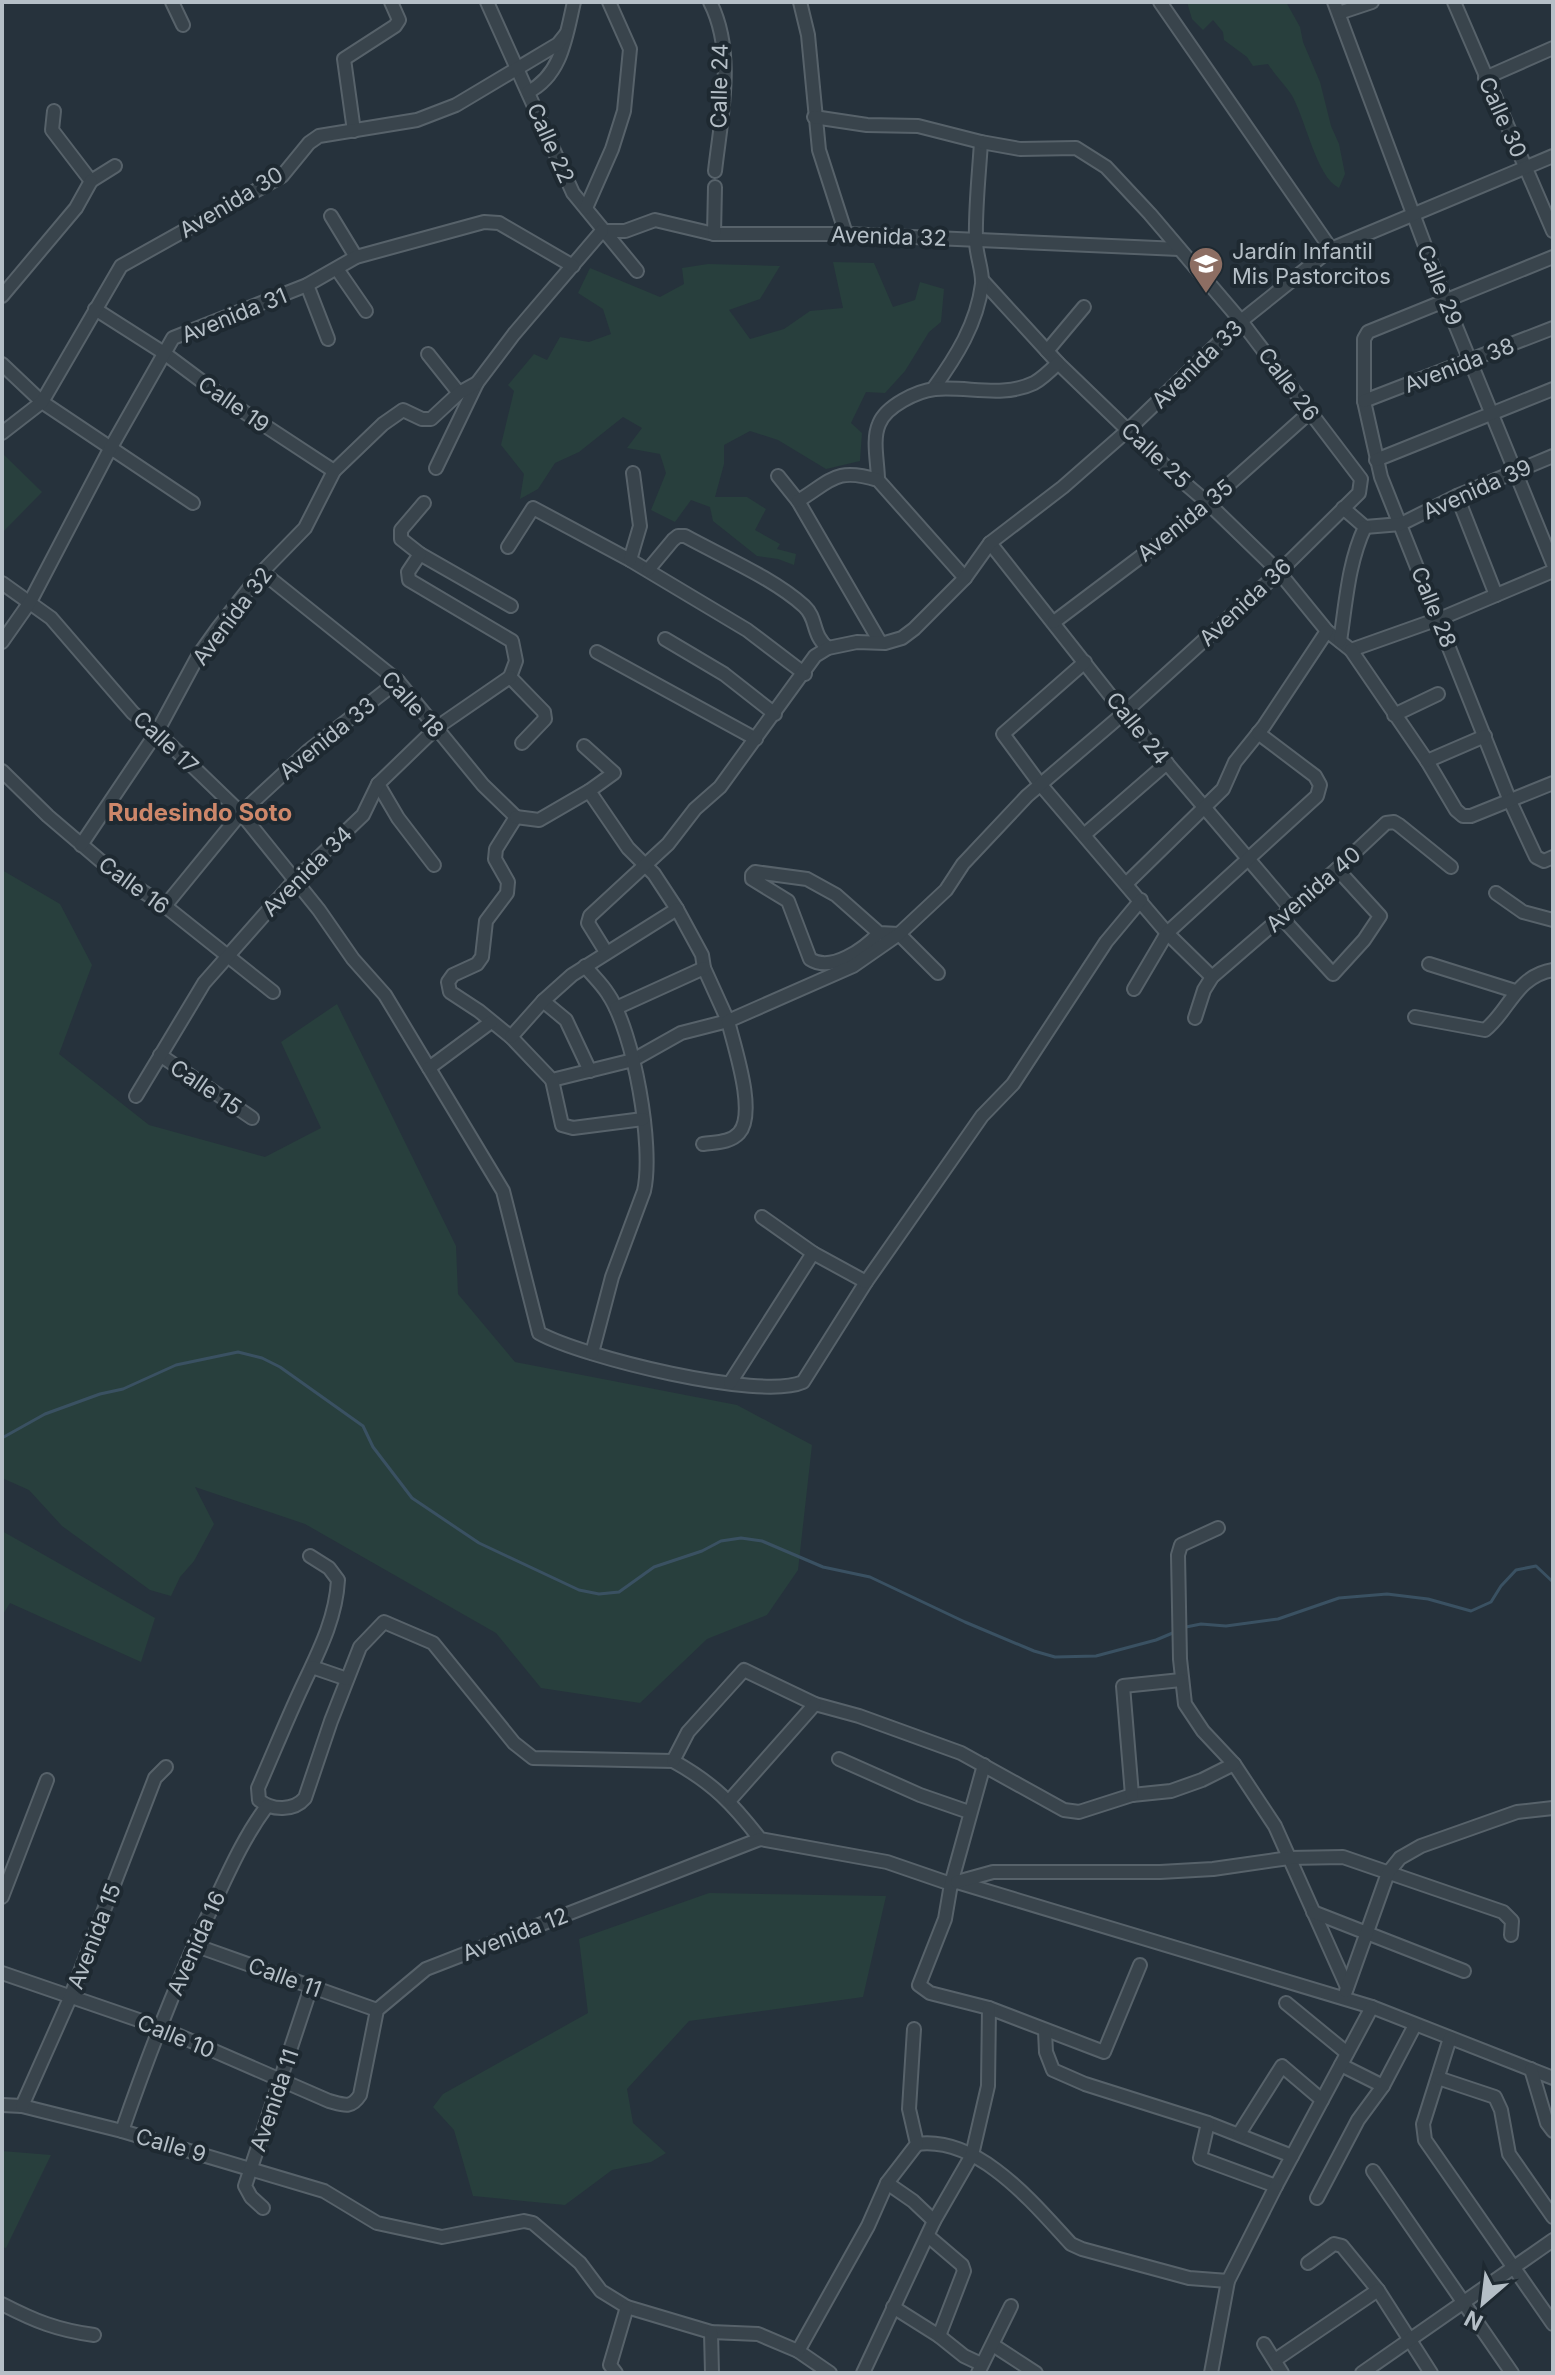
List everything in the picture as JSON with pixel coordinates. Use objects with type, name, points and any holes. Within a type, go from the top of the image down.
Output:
[{"type":"street","points":[[172,2],[183,25]]},
{"type":"street","points":[[354,131],[344,59],[395,26],[399,20],[391,2]]},
{"type":"street","name":"Calle 22","points":[[487,2],[573,193],[637,271]]},
{"type":"street","points":[[528,92],[547,80],[560,56],[574,2]]},
{"type":"street","points":[[586,208],[612,149],[624,111],[630,49],[609,2]]},
{"type":"street","name":"Calle 24","points":[[710,2],[716,13],[724,59],[715,171]]},
{"type":"street","points":[[800,2],[808,35],[819,150],[846,234]]},
{"type":"street","points":[[1160,2],[1331,249],[1553,156]]},
{"type":"street","points":[[1337,8],[1372,2]]},
{"type":"street","name":"Calle 30","points":[[1454,2],[1553,231]]},
{"type":"street","name":"Calle 29","points":[[1337,8],[1446,302],[1553,564]]},
{"type":"street","name":"Avenida 30","points":[[2,433],[42,402],[121,266],[282,176],[309,143],[319,136],[417,120],[443,110],[558,44],[566,34]]},
{"type":"street","points":[[1485,78],[1553,48]]},
{"type":"street","points":[[54,111],[52,130],[91,181]]},
{"type":"street","points":[[814,117],[867,125],[918,126],[981,142],[976,239],[977,261],[983,281],[970,329],[959,352],[933,389]]},
{"type":"street","name":"Calle 26","points":[[981,142],[1020,149],[1076,148],[1106,167],[1241,321],[1361,479],[1362,487]]},
{"type":"street","points":[[2,296],[76,208],[91,181],[115,166]]},
{"type":"street","points":[[714,234],[715,187]]},
{"type":"street","points":[[331,216],[356,257]]},
{"type":"street","name":"Avenida 32","points":[[602,231],[625,231],[655,220],[714,234],[846,234],[1179,249]]},
{"type":"street","name":"Avenida 31","points":[[2,642],[30,602],[110,449],[173,338],[307,285],[356,257],[484,222],[499,223],[573,266]]},
{"type":"street","points":[[436,468],[477,383],[514,334],[602,231]]},
{"type":"street","name":"Avenida 33","points":[[828,648],[902,638],[914,629],[965,578],[990,543],[1063,487],[1128,430],[1241,321],[1331,249]]},
{"type":"street","points":[[1446,302],[1553,257]]},
{"type":"street","points":[[337,269],[366,311]]},
{"type":"street","name":"Calle 25","points":[[983,281],[1058,363],[1279,572],[1327,631]]},
{"type":"street","points":[[307,285],[328,339]]},
{"type":"street","name":"Calle 28","points":[[1446,302],[1368,332],[1364,339],[1364,401],[1376,460],[1510,801],[1536,857],[1544,861],[1553,857]]},
{"type":"street","points":[[1047,351],[1084,307]]},
{"type":"street","name":"Calle 19","points":[[95,309],[334,471]]},
{"type":"street","name":"Avenida 38","points":[[1364,401],[1553,328]]},
{"type":"street","points":[[428,354],[459,393]]},
{"type":"street","points":[[878,480],[876,432],[889,410],[933,389],[1015,388],[1035,382],[1058,363]]},
{"type":"street","points":[[2,364],[42,402],[193,503]]},
{"type":"street","points":[[334,471],[383,424],[403,410],[422,419],[431,419],[459,393],[477,383]]},
{"type":"street","points":[[1376,460],[1553,389]]},
{"type":"street","name":"Avenida 35","points":[[1054,622],[1209,504],[1310,412]]},
{"type":"street","name":"Avenida 39","points":[[1401,524],[1457,496],[1553,456]]},
{"type":"street","name":"Avenida 32","points":[[81,845],[157,732],[198,656],[262,572],[305,528],[334,471]]},
{"type":"street","points":[[630,560],[640,526],[633,473]]},
{"type":"street","points":[[798,501],[843,473],[857,473],[878,480],[965,578]]},
{"type":"street","points":[[778,476],[798,501],[880,642]]},
{"type":"street","name":"Avenida 36","points":[[552,1080],[633,1060],[681,1033],[728,1021],[853,966],[899,934],[946,890],[963,864],[1040,784],[1124,713],[1279,572],[1362,487]]},
{"type":"street","points":[[1457,496],[1496,595]]},
{"type":"street","points":[[424,503],[401,530],[401,539],[420,554],[511,606]]},
{"type":"street","points":[[508,547],[533,508],[648,570],[747,630],[805,674]]},
{"type":"street","points":[[1343,508],[1365,527],[1401,524]]},
{"type":"street","points":[[1340,641],[1345,594],[1365,527]]},
{"type":"street","points":[[606,952],[588,923],[590,916],[646,866],[695,809],[720,787],[805,674],[815,656],[828,648],[818,640],[813,619],[806,608],[750,571],[685,536],[673,540],[648,570]]},
{"type":"street","name":"Calle 24","points":[[990,543],[1124,713],[1248,858],[1333,974],[1364,940],[1380,916],[1337,869]]},
{"type":"street","points":[[420,554],[408,572],[409,580],[512,641],[516,661],[510,677],[544,712],[545,719],[522,743]]},
{"type":"street","points":[[1351,650],[1439,619],[1553,571]]},
{"type":"street","name":"Calle 18","points":[[262,572],[398,681],[483,785],[516,817]]},
{"type":"street","name":"Calle 17","points":[[2,583],[51,618],[133,713],[241,813],[353,959],[385,995],[503,1191],[539,1333],[552,1341],[592,1353]]},
{"type":"street","points":[[1126,884],[1223,789],[1235,762],[1327,631],[1351,650],[1427,761],[1456,810],[1463,816],[1471,816],[1553,783]]},
{"type":"street","points":[[665,639],[724,674],[775,714]]},
{"type":"street","points":[[597,652],[756,739]]},
{"type":"street","points":[[1085,662],[1003,734],[1040,784],[1167,933],[1212,977]]},
{"type":"street","name":"Avenida 34","points":[[136,1096],[204,983],[295,880],[363,815],[378,784],[436,728],[510,677]]},
{"type":"street","name":"Avenida 33","points":[[165,906],[241,813],[308,751],[398,681]]},
{"type":"street","points":[[1397,718],[1438,694]]},
{"type":"street","points":[[1134,989],[1167,933],[1317,796],[1320,789],[1315,776],[1258,733]]},
{"type":"street","points":[[1427,761],[1485,736]]},
{"type":"street","points":[[584,746],[614,773],[539,820],[516,817],[496,849],[495,859],[508,882],[507,893],[486,921],[482,957],[477,964],[453,975],[448,982],[450,992],[511,1037],[552,1080],[562,1125],[573,1128],[643,1119]]},
{"type":"street","points":[[1084,835],[1167,763]]},
{"type":"street","name":"Calle 16","points":[[2,771],[116,874],[165,906],[273,992]]},
{"type":"street","points":[[378,784],[398,818],[434,865]]},
{"type":"street","points":[[589,791],[628,848],[646,866],[677,909],[702,955],[704,968],[728,1021],[743,1085],[746,1121],[740,1133],[731,1140],[703,1144]]},
{"type":"street","name":"Avenida 40","points":[[1195,1018],[1204,990],[1212,977],[1386,823],[1394,822],[1451,867]]},
{"type":"street","points":[[879,933],[869,943],[844,957],[827,964],[815,962],[810,959],[788,901],[752,879],[752,875],[765,871],[807,879],[836,895],[879,933],[899,934],[938,973]]},
{"type":"street","points":[[1496,893],[1523,912],[1553,920]]},
{"type":"street","points":[[585,966],[616,1008],[633,1060],[647,1148],[647,1178],[612,1277],[592,1353],[635,1367],[730,1383],[793,1386],[803,1382],[866,1282],[982,1116],[1013,1084],[1106,942],[1141,900]]},
{"type":"street","points":[[511,1037],[543,1001],[585,966],[677,909]]},
{"type":"street","points":[[1429,964],[1515,991]]},
{"type":"street","points":[[616,1008],[704,968]]},
{"type":"street","points":[[1415,1017],[1485,1030],[1515,991],[1553,970]]},
{"type":"street","points":[[543,1001],[566,1020],[590,1071]]},
{"type":"street","points":[[429,1068],[491,1022]]},
{"type":"street","name":"Calle 15","points":[[160,1055],[252,1118]]},
{"type":"street","points":[[762,1217],[813,1253],[866,1282]]},
{"type":"street","points":[[730,1383],[813,1253]]},
{"type":"street","points":[[1218,1528],[1181,1545],[1178,1555],[1181,1680],[1185,1704],[1203,1731],[1234,1764],[1275,1826],[1345,1992]]},
{"type":"street","points":[[310,1556],[329,1568],[338,1580],[332,1617],[258,1788],[259,1800],[267,1806],[291,1808],[305,1798],[360,1647],[384,1622],[433,1643],[514,1743],[533,1758],[673,1761],[730,1800],[760,1839],[887,1862],[1345,1992],[1415,2025],[1553,2078]]},
{"type":"street","points":[[312,1667],[347,1679]]},
{"type":"street","points":[[673,1761],[688,1732],[744,1670],[815,1704],[859,1716],[961,1753],[1064,1810],[1079,1812],[1132,1795],[1171,1791],[1234,1764]]},
{"type":"street","points":[[1132,1795],[1123,1686],[1181,1680]]},
{"type":"street","points":[[730,1800],[815,1704]]},
{"type":"street","points":[[839,1759],[920,1795],[969,1812]]},
{"type":"street","points":[[984,1765],[969,1812],[945,1919],[919,1985],[930,1993],[989,2008],[1104,2052],[1140,1965]]},
{"type":"street","name":"Avenida 15","points":[[22,2106],[70,1998],[155,1778],[166,1767]]},
{"type":"street","points":[[2,1897],[47,1780]]},
{"type":"street","name":"Avenida 16","points":[[122,2131],[159,2027],[194,1945],[248,1832],[267,1806]]},
{"type":"street","points":[[1345,1992],[1388,1873],[1400,1858],[1421,1846],[1517,1812],[1553,1808]]},
{"type":"street","name":"Avenida 12","points":[[377,2010],[426,1969],[760,1839]]},
{"type":"street","points":[[954,1883],[993,1872],[1186,1871],[1289,1858],[1343,1857],[1503,1912],[1512,1921],[1511,1935]]},
{"type":"street","points":[[1313,1912],[1464,1971]]},
{"type":"street","name":"Calle 11","points":[[194,1945],[377,2010]]},
{"type":"street","name":"Calle 10","points":[[2,1973],[159,2027],[329,2101],[348,2106],[355,2103],[360,2095],[377,2010]]},
{"type":"street","name":"Avenida 11","points":[[263,2208],[245,2186],[311,1987]]},
{"type":"street","points":[[1286,2003],[1347,2053]]},
{"type":"street","points":[[1211,2373],[1228,2281],[1372,2007]]},
{"type":"street","points":[[863,2373],[934,2221],[972,2155],[988,2086],[989,2008]]},
{"type":"street","points":[[1317,2198],[1358,2120],[1383,2086],[1415,2025]]},
{"type":"street","points":[[914,2029],[909,2109],[917,2144]]},
{"type":"street","points":[[1045,2031],[1046,2052],[1053,2070],[1085,2084],[1239,2134],[1292,2156]]},
{"type":"street","points":[[1450,2038],[1423,2124],[1425,2140],[1553,2324]]},
{"type":"street","points":[[1341,2065],[1383,2086]]},
{"type":"street","points":[[1239,2134],[1282,2066],[1322,2100]]},
{"type":"street","points":[[1531,2069],[1547,2123],[1553,2131]]},
{"type":"street","points":[[1438,2078],[1495,2097],[1501,2110],[1509,2154],[1553,2217]]},
{"type":"street","name":"Calle 9","points":[[2,2105],[22,2106],[250,2167],[324,2191],[377,2223],[442,2237],[524,2221],[533,2223],[580,2263],[601,2291],[627,2307]]},
{"type":"street","points":[[1208,2123],[1200,2158],[1276,2186]]},
{"type":"street","points":[[798,2351],[868,2226],[887,2183],[917,2144],[934,2142],[972,2155],[1022,2191],[1071,2244],[1093,2254],[1189,2278],[1228,2281]]},
{"type":"street","points":[[1373,2171],[1512,2373]]},
{"type":"street","points":[[887,2183],[934,2221]]},
{"type":"street","points":[[928,2236],[962,2265],[964,2271],[939,2336]]},
{"type":"street","points":[[1362,2373],[1553,2240]]},
{"type":"street","points":[[1308,2263],[1338,2244],[1378,2290],[1431,2373]]},
{"type":"street","points":[[1275,2360],[1378,2290]]},
{"type":"street","points":[[2,2304],[41,2324],[62,2331],[94,2335]]},
{"type":"street","points":[[893,2307],[939,2336],[980,2368],[1011,2306]]},
{"type":"street","points":[[616,2373],[610,2365],[627,2307],[711,2332],[758,2334],[798,2351],[830,2373]]},
{"type":"street","points":[[711,2332],[712,2373]]},
{"type":"street","points":[[1264,2344],[1282,2373]]},
{"type":"street","points":[[993,2345],[1036,2373]]},
{"type":"green space","points":[[1187,2],[1286,2],[1300,27],[1339,144],[1345,174],[1339,188],[1324,172],[1291,94],[1268,64],[1253,66],[1247,57],[1224,40],[1223,32],[1213,20],[1203,30],[1192,19]]},
{"type":"green space","points":[[833,262],[874,263],[893,307],[915,300],[920,282],[944,289],[941,322],[929,332],[905,371],[885,393],[866,392],[851,423],[862,433],[860,461],[826,469],[778,440],[750,431],[724,445],[724,464],[715,497],[747,497],[766,509],[755,530],[780,544],[777,549],[796,554],[794,565],[757,556],[713,521],[710,507],[691,500],[675,522],[651,510],[666,473],[660,454],[627,448],[642,428],[623,417],[579,452],[555,463],[538,489],[520,499],[524,474],[501,445],[514,391],[508,385],[534,354],[547,360],[560,337],[589,342],[611,334],[603,309],[578,293],[590,268],[660,297],[684,284],[682,268],[708,264],[780,266],[760,299],[729,310],[750,339],[784,329],[810,311],[843,308]]},
{"type":"green space","points":[[2,453],[42,492],[2,533]]},
{"type":"green space","points":[[2,870],[60,904],[92,965],[59,1054],[149,1125],[265,1157],[321,1128],[281,1042],[337,1004],[456,1246],[458,1294],[515,1362],[737,1405],[812,1445],[798,1570],[767,1615],[707,1639],[640,1703],[541,1688],[496,1633],[305,1524],[195,1487],[214,1524],[171,1596],[150,1590],[62,1526],[29,1490],[2,1478]]},
{"type":"green space","points":[[2,1531],[155,1618],[141,1662],[10,1603],[2,1616]]},
{"type":"green space","points":[[709,1893],[886,1896],[863,1997],[689,2021],[627,2089],[633,2123],[666,2153],[651,2162],[612,2170],[565,2205],[473,2196],[454,2130],[433,2107],[443,2094],[588,2013],[579,1939]]},
{"type":"green space","points":[[2,2151],[51,2155],[6,2248],[2,2247]]},
{"type":"waterway","points":[[2,1438],[45,1414],[123,1389],[176,1365],[238,1352],[262,1358],[280,1367],[363,1426],[373,1447],[412,1498],[479,1543],[579,1590],[599,1594],[619,1592],[654,1567],[702,1551],[721,1541],[741,1538],[762,1541],[823,1567],[870,1577],[965,1622],[1055,1657],[1096,1656],[1175,1632]]},
{"type":"waterway","points":[[1181,1628],[1278,1619],[1339,1598],[1387,1594],[1428,1599],[1471,1611],[1491,1602],[1516,1570],[1536,1566],[1553,1582]]},
{"type":"place","name":"Jardín Infantil Mis Pastorcitos","points":[[1206,295]]},
{"type":"district","name":"Rudesindo Soto","points":[[200,813]]}]
